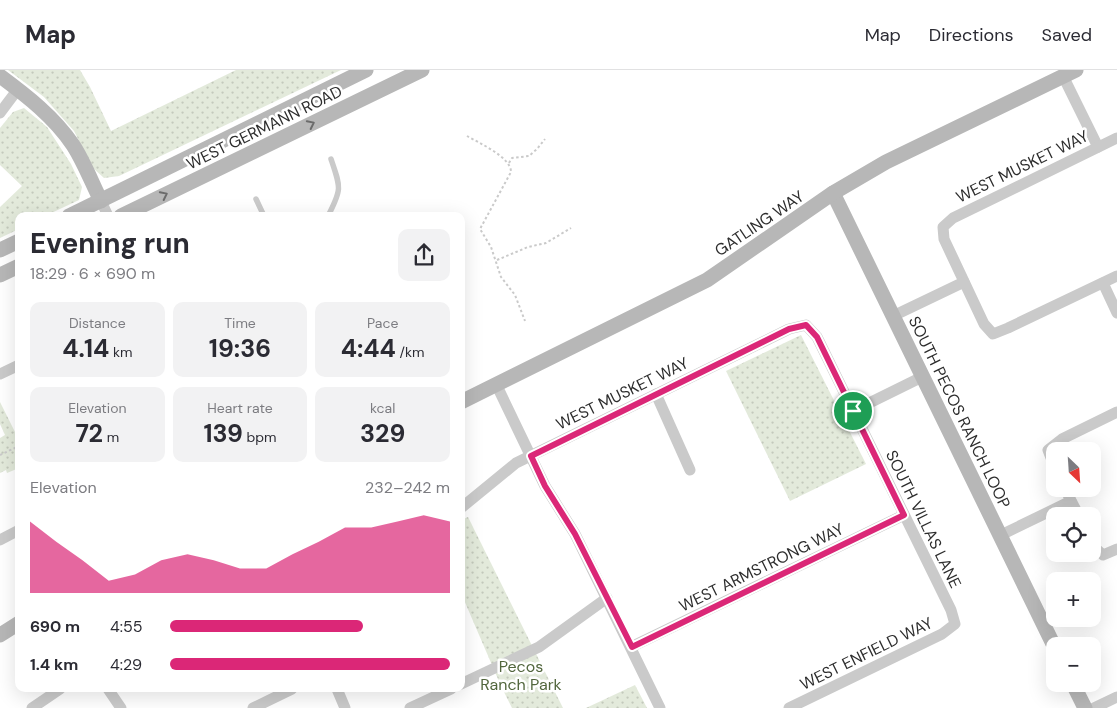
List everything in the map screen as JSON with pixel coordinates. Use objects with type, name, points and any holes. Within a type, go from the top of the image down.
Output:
[{"type":"street","name":"WEST GERMANN ROAD","points":[[77,212],[366,70]]},
{"type":"street","name":"WEST GERMANN ROAD","points":[[128,212],[422,70]]},
{"type":"street","points":[[1070,73],[1098,147]]},
{"type":"street","name":"GATLING WAY","points":[[465,400],[707,280],[833,193],[886,162],[1070,73]]},
{"type":"street","points":[[0,76],[18,89],[58,126],[74,147],[106,212]]},
{"type":"street","points":[[0,113],[18,89]]},
{"type":"street","name":"WEST MUSKET WAY","points":[[964,282],[944,239],[943,227],[953,218],[1117,138]]},
{"type":"street","name":"SOUTH PECOS RANCH LOOP","points":[[833,193],[1050,637]]},
{"type":"street","points":[[0,250],[15,243]]},
{"type":"street","points":[[0,275],[15,268]]},
{"type":"street","points":[[893,316],[964,282],[984,324],[993,334],[1117,276]]},
{"type":"street","points":[[1103,283],[1117,313]]},
{"type":"street","name":"WEST MUSKET WAY","points":[[465,505],[516,464],[531,456],[789,329],[806,325]]},
{"type":"street","name":"SOUTH VILLAS LANE","points":[[806,325],[817,337],[951,610],[955,624]]},
{"type":"street","points":[[0,374],[15,367]]},
{"type":"street","points":[[853,411],[922,377]]},
{"type":"street","points":[[496,386],[545,486],[575,534],[632,647],[660,708]]},
{"type":"street","points":[[656,394],[690,470]]},
{"type":"street","points":[[1058,442],[1117,412]]},
{"type":"street","points":[[1070,498],[1074,507]]},
{"type":"street","points":[[1001,535],[1071,501]]},
{"type":"street","name":"WEST ARMSTRONG WAY","points":[[632,647],[904,515]]},
{"type":"street","points":[[0,540],[15,532]]},
{"type":"street","points":[[1101,553],[1103,555],[1117,549]]},
{"type":"street","points":[[465,682],[539,647],[607,598]]},
{"type":"street","name":"WEST ENFIELD WAY","points":[[789,708],[942,634],[955,624]]},
{"type":"street","points":[[0,635],[15,626]]},
{"type":"street","points":[[32,708],[56,692]]},
{"type":"street","points":[[110,692],[121,708]]},
{"type":"street","points":[[253,708],[286,692]]},
{"type":"street","points":[[338,692],[345,708]]},
{"type":"street","points":[[410,708],[445,692]]},
{"type":"street","points":[[1077,692],[1085,708]]},
{"type":"street","points":[[1094,708],[1117,697]]},
{"type":"lane","points":[[330,212],[336,200],[340,184],[331,159]]},
{"type":"lane","points":[[256,199],[262,212]]},
{"type":"path","points":[[467,136],[490,149],[509,163],[511,172],[480,229],[497,260],[501,277],[515,295],[525,321]]},
{"type":"path","points":[[509,163],[512,158],[529,156],[545,139]]},
{"type":"path","points":[[497,260],[528,247],[546,243],[571,228]]},
{"type":"path","points":[[0,455],[15,448]]},
{"type":"green space","points":[[8,70],[80,70],[111,131],[236,70],[341,70],[119,176],[104,178],[93,168],[74,131],[44,97]]},
{"type":"green space","points":[[24,108],[47,127],[71,164],[82,187],[79,200],[54,212],[15,212],[15,231],[0,238],[0,207],[22,186],[0,165],[0,128],[13,112]]},
{"type":"green space","points":[[801,335],[866,464],[790,501],[726,371]]},
{"type":"green space","points":[[0,402],[15,432],[15,470],[7,473],[6,470],[0,473],[0,438],[5,435],[0,424]]},
{"type":"green space","name":"Pecos Ranch Park","points":[[468,517],[563,708],[512,708],[465,602],[465,518]]},
{"type":"green space","name":"Pecos Ranch Park","points":[[635,685],[647,708],[586,708]]},
{"type":"route","points":[[806,325],[817,337],[853,411],[904,515],[632,647],[575,534],[545,486],[531,456],[789,329],[806,325]]}]
